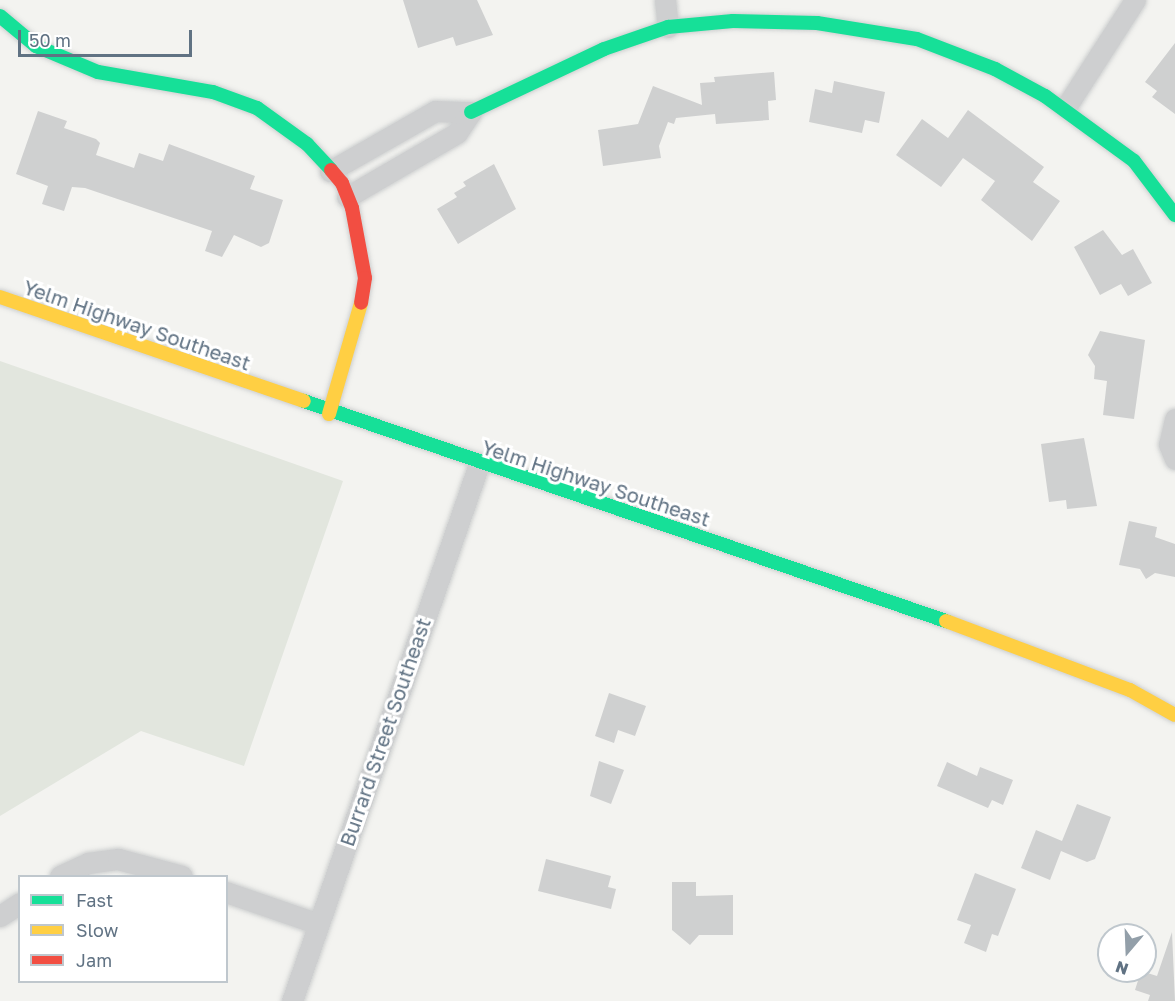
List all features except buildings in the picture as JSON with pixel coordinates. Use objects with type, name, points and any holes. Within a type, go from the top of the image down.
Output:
[{"type":"street","points":[[665,0],[668,27]]},
{"type":"street","points":[[1066,107],[1135,0]]},
{"type":"street","points":[[0,16],[36,46],[98,72],[213,92],[257,108],[307,144],[330,171],[347,197],[365,278],[356,334],[329,414]]},
{"type":"street","points":[[330,171],[435,111],[471,112],[604,49],[668,27],[734,21],[817,23],[916,39],[995,69],[1066,107],[1134,161],[1175,215]]},
{"type":"street","points":[[347,197],[457,133],[471,112]]},
{"type":"street","name":"Yelm Highway Southeast","points":[[0,297],[329,414],[1034,651],[1130,690],[1175,715]]},
{"type":"street","points":[[1175,419],[1168,444],[1175,459]]},
{"type":"street","name":"Burrard Street Southeast","points":[[292,1001],[479,464]]},
{"type":"street","points":[[62,875],[88,863],[118,860],[178,875]]},
{"type":"street","points":[[228,893],[319,924]]},
{"type":"street","points":[[0,916],[18,904]]},
{"type":"shaded area","points":[[0,361],[343,481],[244,766],[141,731],[0,816]]},
{"type":"traffic: fast","points":[[0,16],[36,46],[98,72],[213,92],[257,108],[307,144],[331,170]]},
{"type":"traffic: fast","points":[[471,112],[604,49],[668,27],[733,21],[817,23],[917,39],[995,69],[1045,96],[1134,161],[1175,215]]},
{"type":"traffic: fast","points":[[304,401],[946,621]]},
{"type":"traffic: slow","points":[[0,297],[304,401]]},
{"type":"traffic: slow","points":[[329,414],[361,303]]},
{"type":"traffic: slow","points":[[946,621],[1130,690],[1175,715]]},
{"type":"traffic: jam","points":[[331,170],[342,183],[352,208],[365,278],[361,303]]}]
